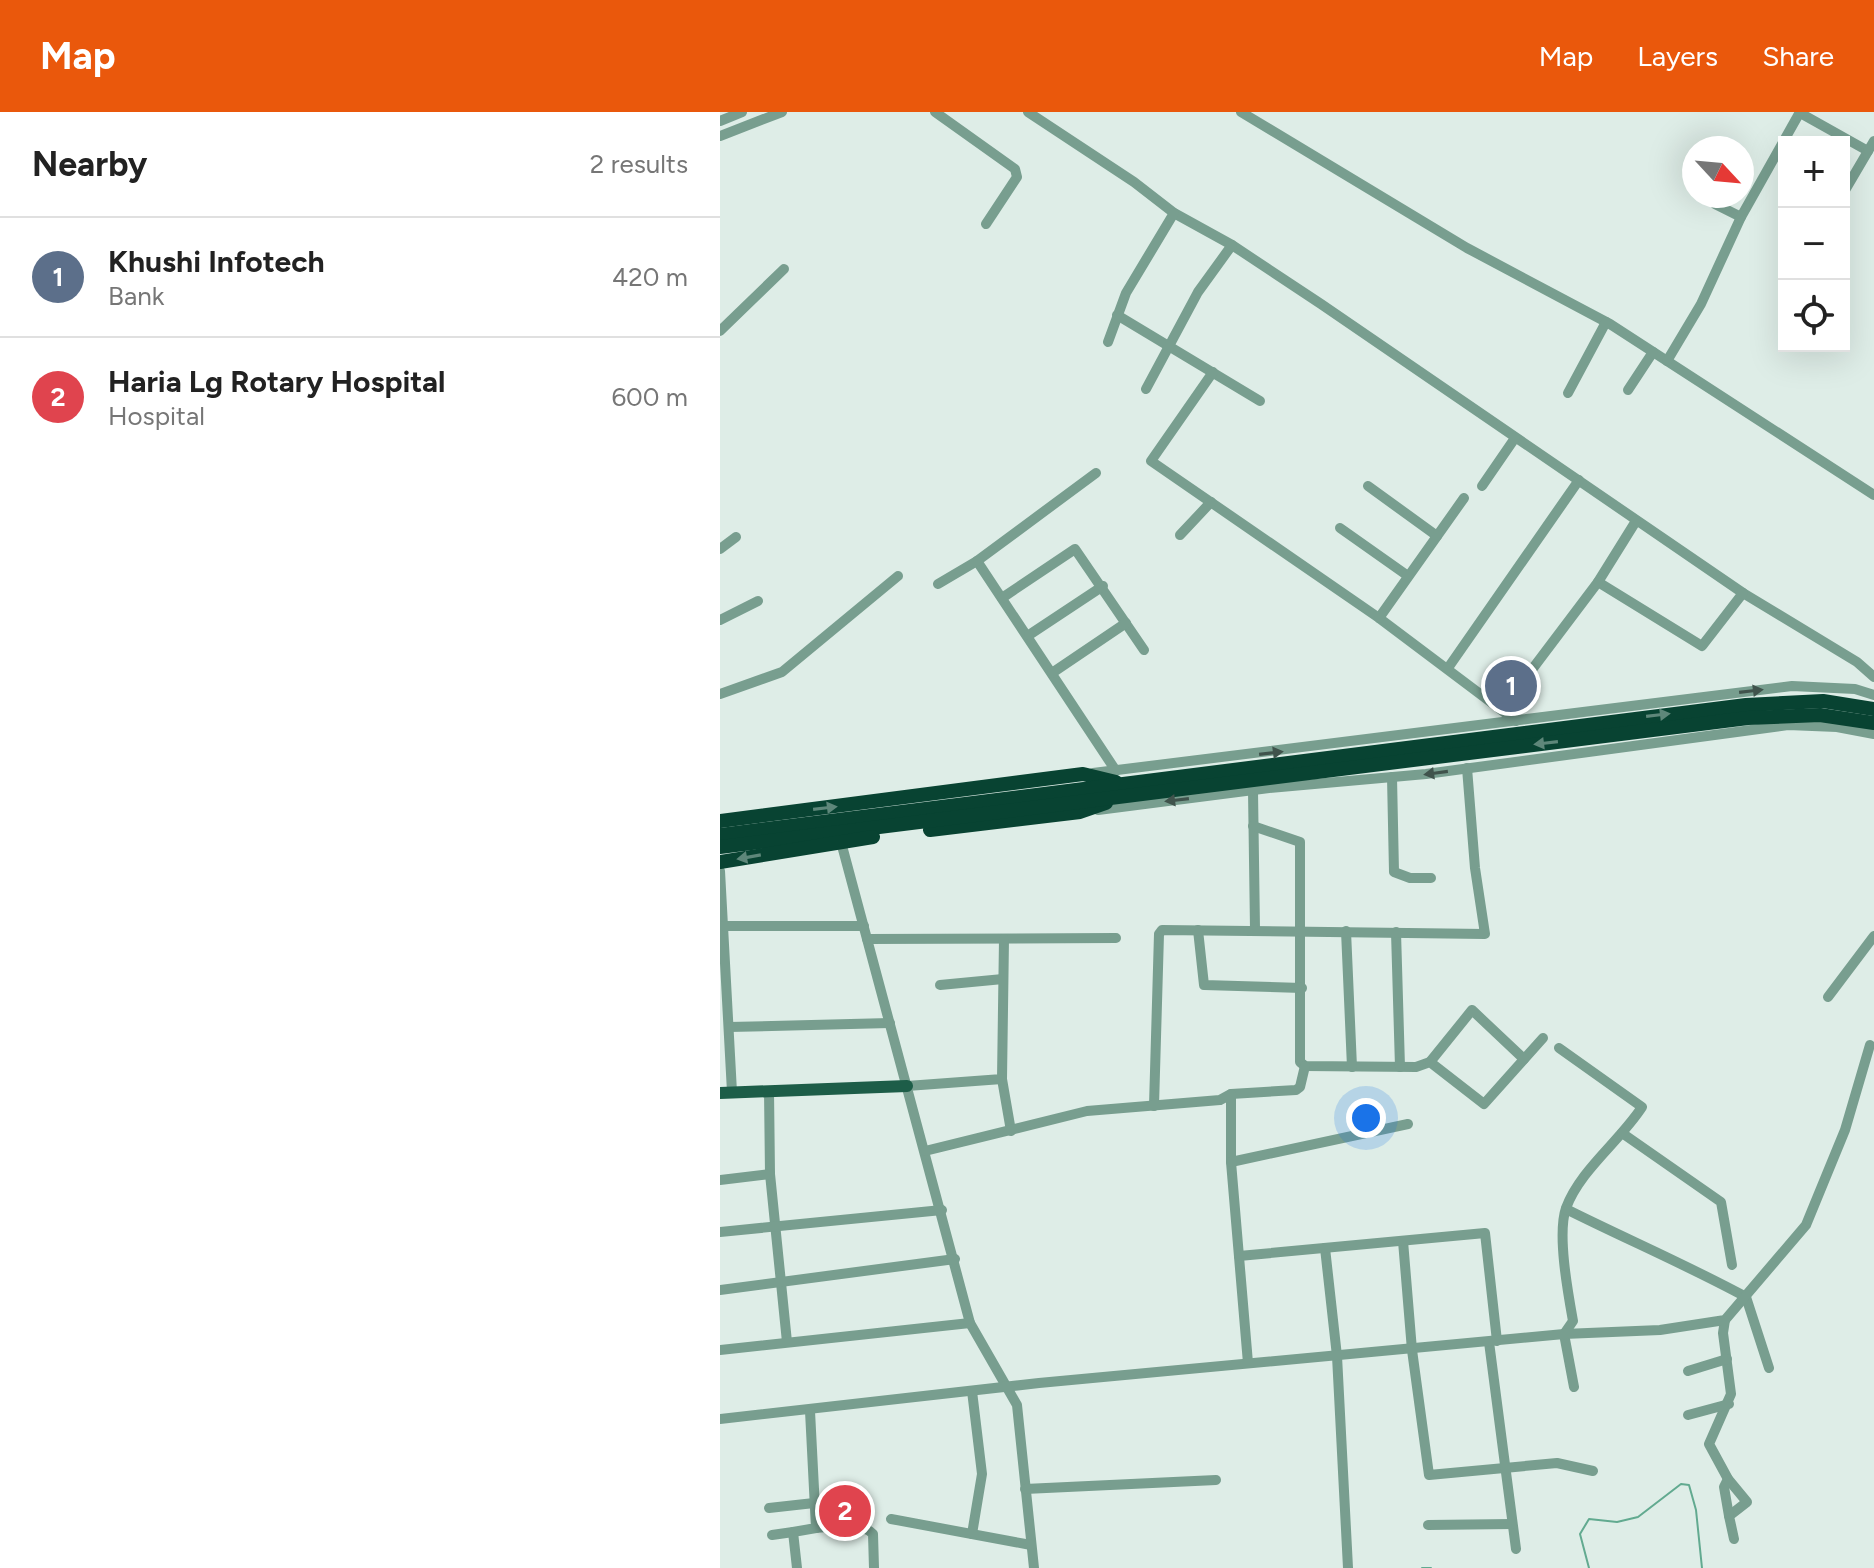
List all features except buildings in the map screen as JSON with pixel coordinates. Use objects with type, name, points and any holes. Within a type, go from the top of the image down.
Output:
[{"type":"highway","points":[[720,847],[1746,705],[1823,701],[1874,709]]},
{"type":"highway","points":[[720,835],[1128,789],[1376,771],[1748,718],[1820,715],[1874,723]]},
{"type":"highway","points":[[720,821],[1083,774],[1128,789]]},
{"type":"highway","points":[[720,862],[841,842],[1080,812],[1128,789]]},
{"type":"main road","points":[[726,1092],[907,1086]]},
{"type":"street","points":[[720,121],[742,112]]},
{"type":"street","points":[[720,136],[782,112]]},
{"type":"street","points":[[935,112],[1015,169],[1017,177],[986,224]]},
{"type":"street","points":[[1028,112],[1134,182],[1174,213],[1232,245],[1743,593],[1857,662],[1874,677]]},
{"type":"street","points":[[1241,112],[1467,248],[1606,322],[1874,495]]},
{"type":"street","points":[[1667,361],[1701,304],[1741,217],[1800,112],[1868,151]]},
{"type":"street","points":[[1850,182],[1874,141]]},
{"type":"street","points":[[1723,208],[1741,217]]},
{"type":"street","points":[[1108,342],[1126,293],[1174,213]]},
{"type":"street","points":[[1146,389],[1198,292],[1232,245]]},
{"type":"street","points":[[720,331],[784,269]]},
{"type":"street","points":[[1117,315],[1260,401]]},
{"type":"street","points":[[1568,393],[1606,322]]},
{"type":"street","points":[[1628,390],[1653,352]]},
{"type":"street","points":[[1213,372],[1151,461],[1379,618],[1503,708],[1516,721]]},
{"type":"street","points":[[1482,486],[1515,438]]},
{"type":"street","points":[[938,584],[977,561],[1096,473]]},
{"type":"street","points":[[1448,668],[1579,480]]},
{"type":"street","points":[[1368,486],[1437,536]]},
{"type":"street","points":[[1379,618],[1464,498]]},
{"type":"street","points":[[1180,535],[1211,502]]},
{"type":"street","points":[[1503,708],[1598,582],[1636,521]]},
{"type":"street","points":[[1340,528],[1408,576]]},
{"type":"street","points":[[720,549],[736,537]]},
{"type":"street","points":[[1002,598],[1075,549],[1144,650]]},
{"type":"street","points":[[977,561],[1029,635],[1116,771]]},
{"type":"street","points":[[720,694],[782,672],[898,576]]},
{"type":"street","points":[[1598,582],[1702,646],[1743,593]]},
{"type":"street","points":[[1029,635],[1103,586]]},
{"type":"street","points":[[720,620],[758,601]]},
{"type":"street","points":[[1052,673],[1126,623]]},
{"type":"street","points":[[1083,774],[1792,686],[1855,689],[1874,695]]},
{"type":"street","points":[[1080,812],[1253,791],[1376,771],[1392,777],[1788,725],[1837,727],[1874,734]]},
{"type":"street","points":[[1154,1106],[1159,934],[1162,930],[1485,934],[1475,868],[1467,768]]},
{"type":"street","points":[[1392,777],[1394,872],[1410,878],[1431,878]]},
{"type":"street","points":[[1253,791],[1255,929]]},
{"type":"street","points":[[1253,826],[1300,842],[1303,930],[1300,1062],[1305,1066],[1352,1067],[1400,1067],[1430,1062],[1472,1010],[1524,1059]]},
{"type":"street","points":[[841,842],[970,1323],[1017,1405],[1034,1568]]},
{"type":"street","points":[[720,871],[726,1092]]},
{"type":"street","points":[[723,926],[864,926]]},
{"type":"street","points":[[1198,930],[1204,985],[1302,988]]},
{"type":"street","points":[[1346,931],[1352,1067]]},
{"type":"street","points":[[1396,932],[1400,1067]]},
{"type":"street","points":[[1828,997],[1874,936]]},
{"type":"street","points":[[867,939],[1116,938]]},
{"type":"street","points":[[1004,939],[1002,1079],[1011,1131]]},
{"type":"street","points":[[940,985],[1003,979]]},
{"type":"street","points":[[726,1020],[890,1023]]},
{"type":"street","points":[[1430,1062],[1484,1104],[1543,1038]]},
{"type":"street","points":[[720,1419],[1248,1363],[1564,1334],[1660,1330],[1725,1320],[1806,1225],[1845,1130],[1870,1045]]},
{"type":"street","points":[[1559,1048],[1642,1107],[1584,1179],[1566,1209],[1564,1271],[1573,1321],[1564,1334],[1574,1387]]},
{"type":"street","points":[[925,1151],[1087,1111],[1220,1100],[1231,1094],[1296,1090],[1300,1087],[1305,1066]]},
{"type":"street","points":[[907,1086],[1002,1079]]},
{"type":"street","points":[[769,1091],[770,1174],[787,1342]]},
{"type":"street","points":[[1231,1094],[1231,1162],[1248,1363]]},
{"type":"street","points":[[1231,1162],[1408,1124]]},
{"type":"street","points":[[1622,1133],[1721,1202],[1732,1265]]},
{"type":"street","points":[[720,1180],[770,1174]]},
{"type":"street","points":[[1566,1209],[1636,1245],[1691,1267],[1746,1297],[1769,1368]]},
{"type":"street","points":[[720,1232],[942,1210]]},
{"type":"street","points":[[1239,1256],[1485,1233],[1493,1341],[1516,1549]]},
{"type":"street","points":[[1403,1241],[1412,1350],[1429,1475],[1557,1463],[1593,1471]]},
{"type":"street","points":[[1325,1248],[1337,1356],[1348,1568]]},
{"type":"street","points":[[720,1290],[955,1259]]},
{"type":"street","points":[[1725,1320],[1731,1383],[1729,1404],[1709,1444],[1728,1479],[1747,1502],[1729,1516]]},
{"type":"street","points":[[720,1350],[970,1323]]},
{"type":"street","points":[[1688,1371],[1727,1359]]},
{"type":"street","points":[[972,1391],[982,1474],[972,1534]]},
{"type":"street","points":[[1688,1415],[1729,1404]]},
{"type":"street","points":[[810,1411],[816,1528]]},
{"type":"street","points":[[1728,1479],[1724,1487],[1734,1539]]},
{"type":"street","points":[[1025,1489],[1216,1480]]},
{"type":"street","points":[[769,1508],[814,1503]]},
{"type":"street","points":[[891,1519],[1031,1545]]},
{"type":"street","points":[[1428,1525],[1512,1524]]},
{"type":"street","points":[[772,1535],[861,1525],[873,1534],[874,1568]]},
{"type":"street","points":[[793,1532],[797,1568]]},
{"type":"waterway","points":[[1589,1568],[1580,1534],[1589,1519],[1617,1522],[1638,1517],[1681,1484],[1689,1485],[1696,1510],[1702,1568]]},
{"type":"waterway","points":[[1422,1568],[1431,1568]]},
{"type":"place","name":"Khushi Infotech","points":[[1511,686]]},
{"type":"place","name":"Haria Lg Rotary Hospital","points":[[845,1511]]}]
